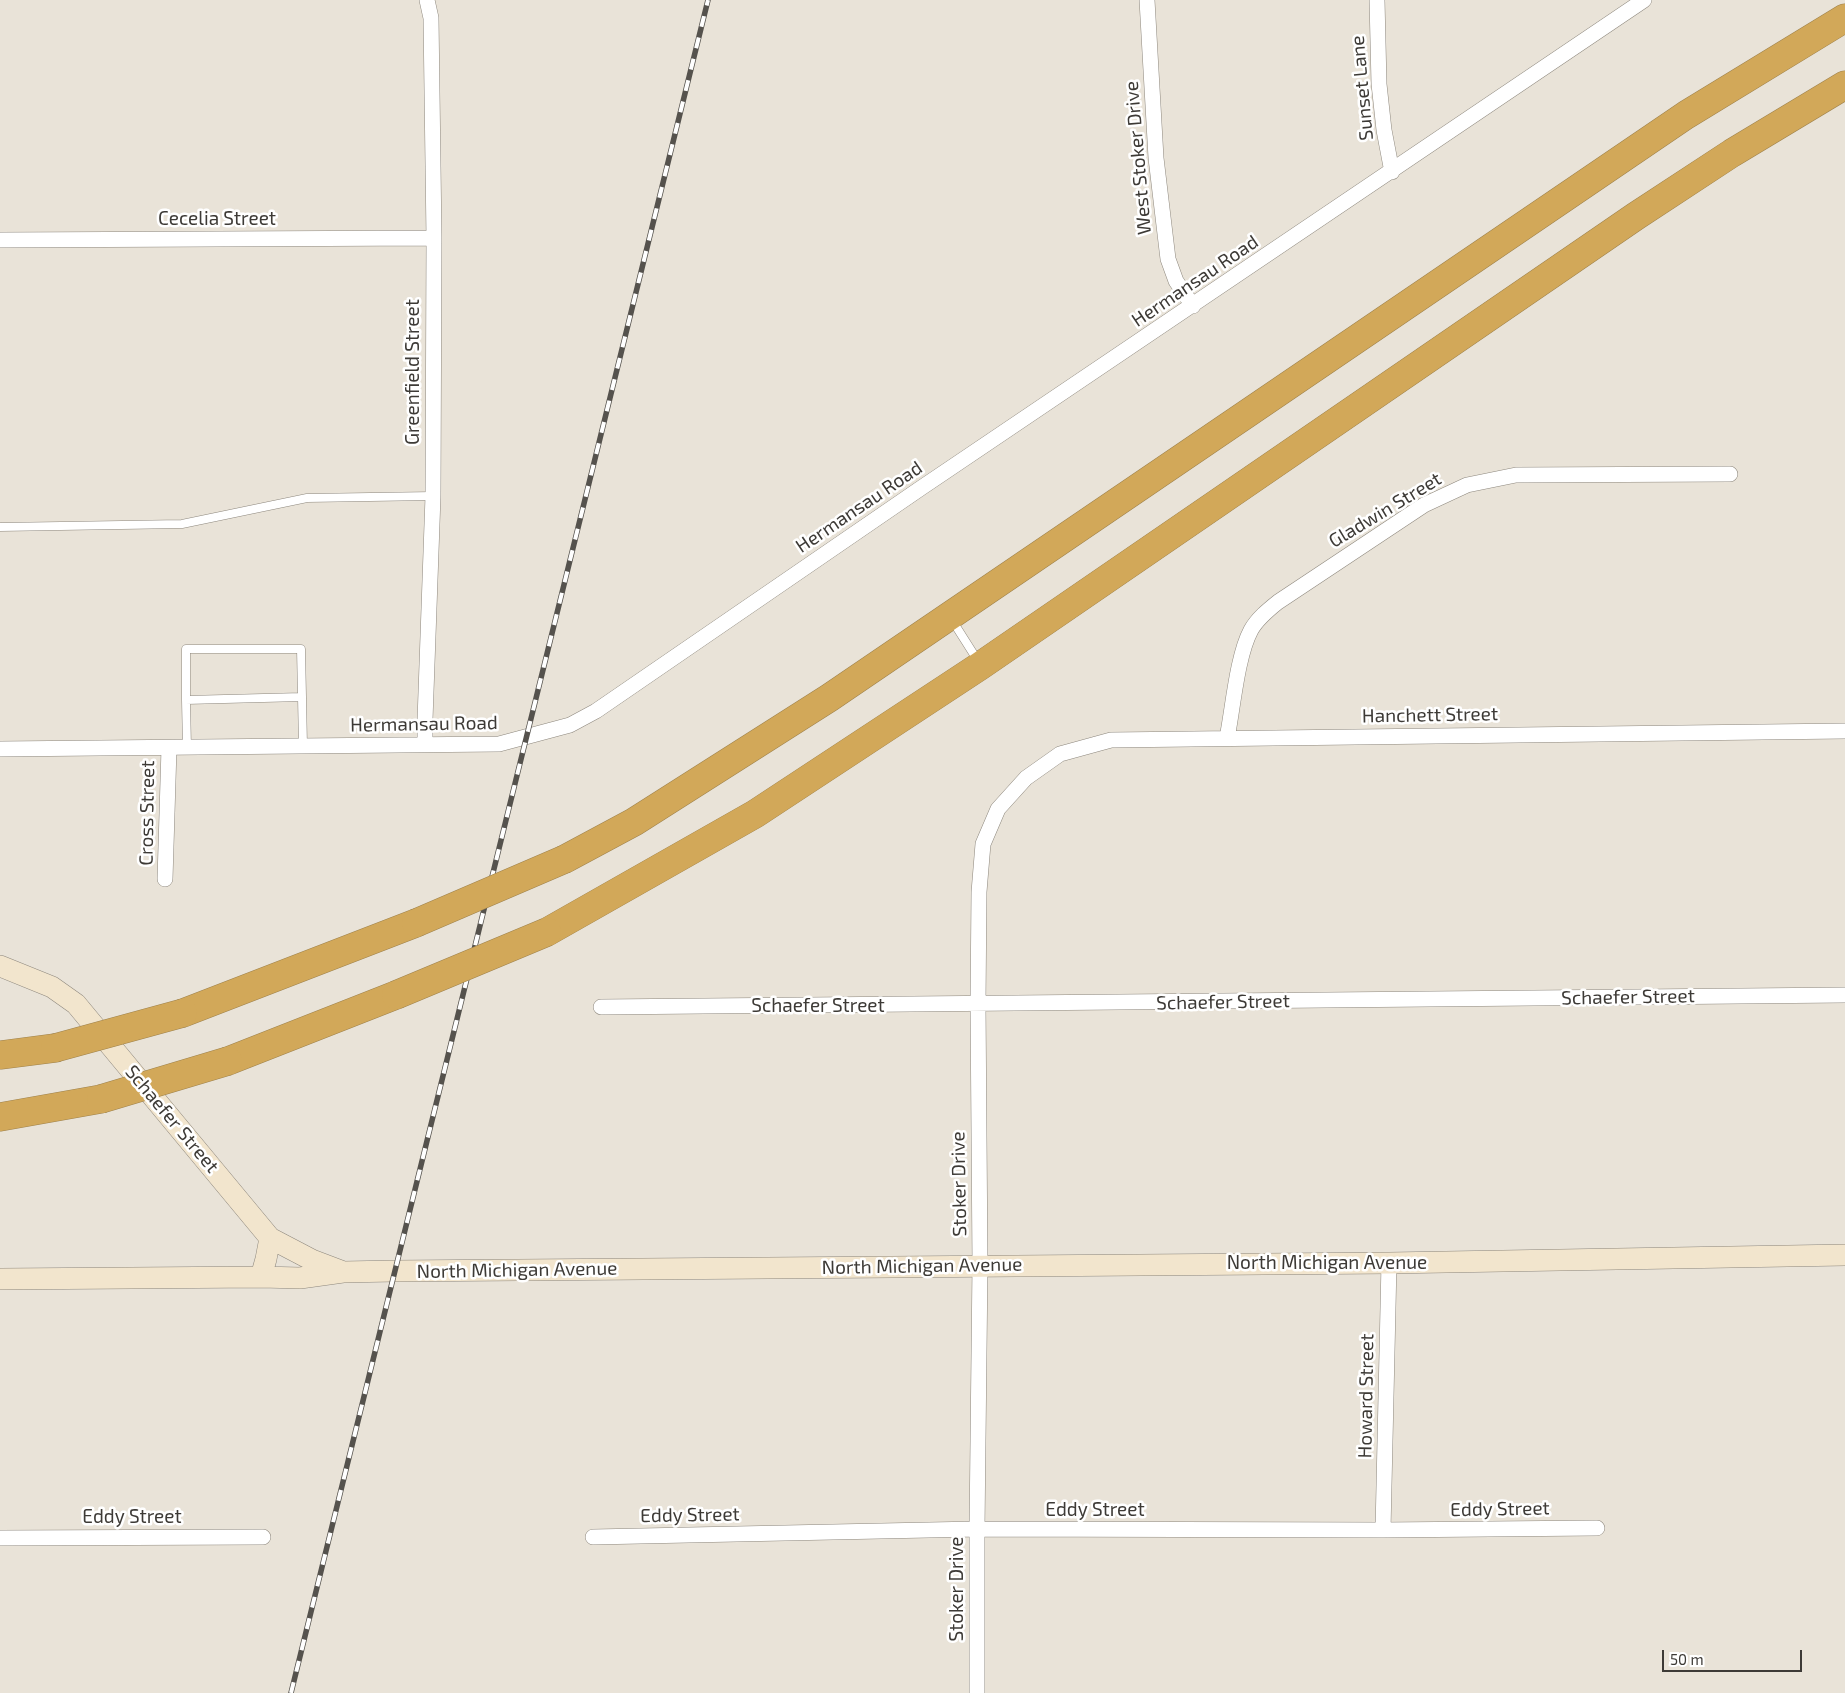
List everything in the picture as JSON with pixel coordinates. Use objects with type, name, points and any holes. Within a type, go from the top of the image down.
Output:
[{"type":"highway","points":[[0,1056],[56,1048],[183,1013],[416,923],[565,859],[651,812],[829,698],[1686,116],[1845,18]]},
{"type":"highway","points":[[0,1117],[101,1099],[228,1061],[396,995],[547,932],[755,814],[980,666],[1636,216],[1732,153],[1845,85]]},
{"type":"street","name":"Greenfield Street","points":[[425,744],[433,496],[434,238],[432,18],[427,0]]},
{"type":"street","name":"West Stoker Drive","points":[[1147,0],[1156,158],[1168,259],[1176,281],[1193,306]]},
{"type":"street","name":"Sunset Lane","points":[[1377,0],[1379,84],[1384,130],[1392,172]]},
{"type":"street","name":"Hermansau Road","points":[[0,749],[499,744],[570,724],[596,711],[921,488],[1392,172],[1644,0]]},
{"type":"street","name":"Cecelia Street","points":[[0,240],[434,238]]},
{"type":"street","name":"Gladwin Street","points":[[1227,738],[1242,658],[1247,638],[1252,628],[1278,602],[1424,505],[1467,485],[1516,475],[1730,474]]},
{"type":"street","name":"Hanchett Street","points":[[1026,778],[1060,754],[1111,740],[1845,730]]},
{"type":"street","name":"Cross Street","points":[[165,880],[168,748]]},
{"type":"street","name":"Stoker Drive","points":[[977,1693],[980,1265],[978,892],[983,844],[998,809],[1026,778]]},
{"type":"street","name":"Schaefer Street","points":[[0,966],[52,987],[76,1004],[270,1238],[312,1260],[343,1272]]},
{"type":"street","name":"Schaefer Street","points":[[601,1007],[1845,995]]},
{"type":"street","points":[[261,1277],[270,1238]]},
{"type":"street","name":"North Michigan Avenue","points":[[0,1279],[300,1278],[343,1272],[980,1265],[1389,1263],[1845,1255]]},
{"type":"street","name":"Howard Street","points":[[1383,1530],[1389,1263]]},
{"type":"street","name":"Eddy Street","points":[[593,1537],[977,1530],[1597,1528]]},
{"type":"street","name":"Eddy Street","points":[[0,1538],[264,1537]]},
{"type":"lane","points":[[0,527],[182,524],[307,498],[433,496]]},
{"type":"lane","points":[[950,616],[980,666]]},
{"type":"lane","points":[[187,748],[186,649],[301,649],[303,746]]},
{"type":"lane","points":[[186,700],[302,696]]},
{"type":"railway","points":[[291,1693],[708,0]]}]
